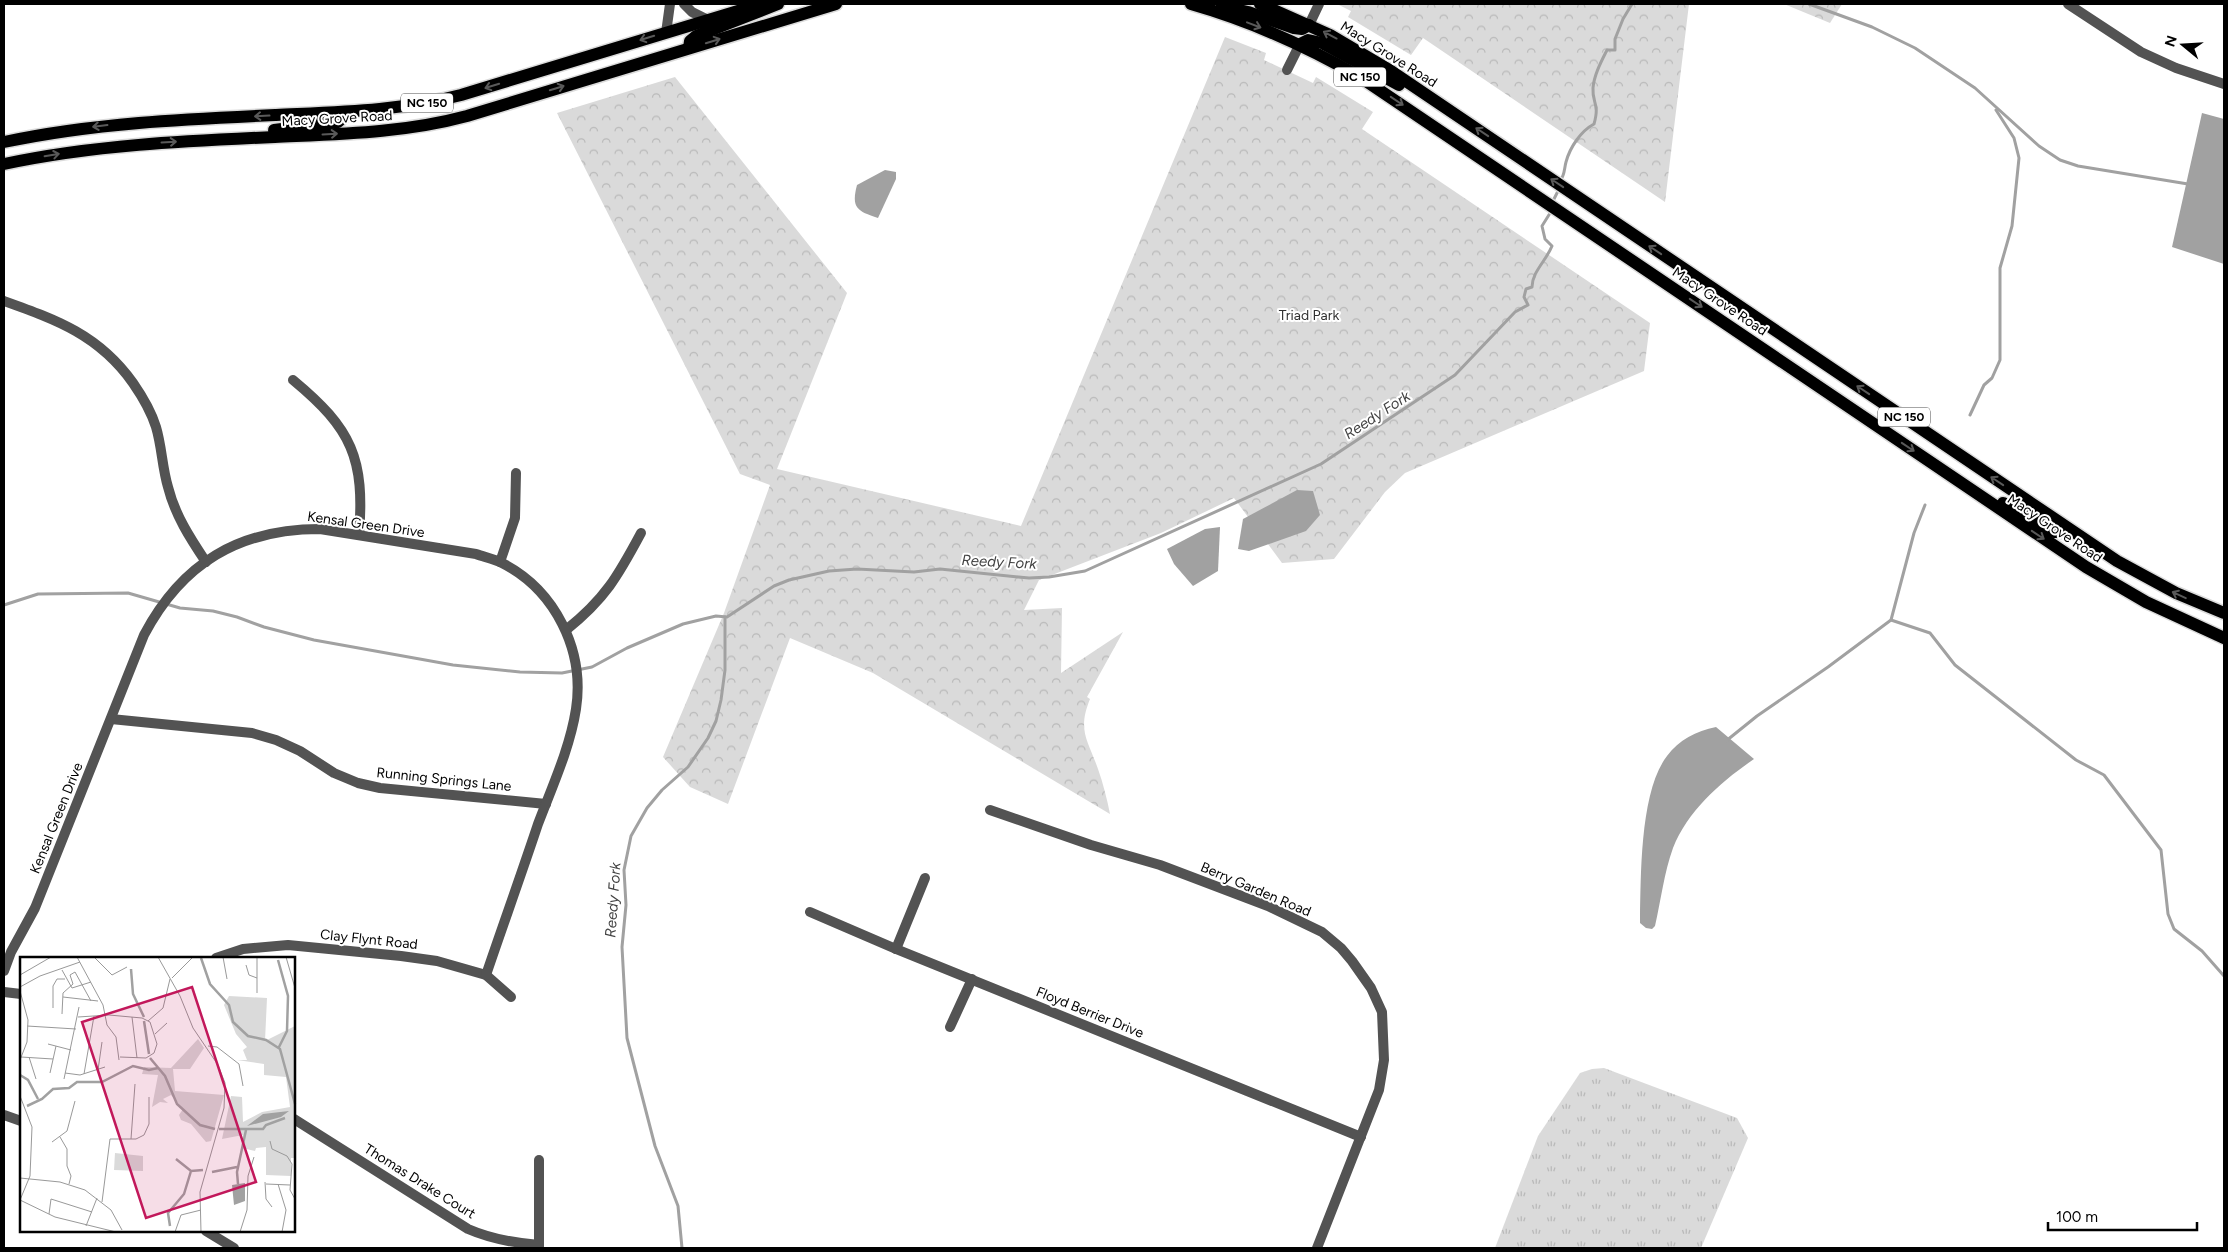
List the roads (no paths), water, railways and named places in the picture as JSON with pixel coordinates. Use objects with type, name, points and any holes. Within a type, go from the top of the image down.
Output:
[{"type":"main road","name":"Macy Grove Road","points":[[4,142],[80,129],[132,123],[346,112],[396,108],[440,100],[761,4]]},
{"type":"main road","points":[[689,48],[693,38],[700,34],[778,4]]},
{"type":"main road","name":"Macy Grove Road","points":[[4,164],[127,145],[375,132],[424,126],[474,114],[836,4]]},
{"type":"main road","name":"Macy Grove Road","points":[[1191,4],[1231,16],[1300,44],[1360,77],[2086,567],[2166,613],[2224,638]]},
{"type":"main road","points":[[1207,4],[1248,12],[1294,28],[1302,29],[1309,24]]},
{"type":"main road","name":"Macy Grove Road","points":[[1260,4],[1309,24],[1371,58],[2117,561],[2156,583],[2224,613]]},
{"type":"main road","points":[[1300,44],[1308,40],[1322,43],[1463,119]]},
{"type":"main road","points":[[212,140],[303,125],[338,122],[345,116],[346,112]]},
{"type":"main road","points":[[1968,488],[2024,513],[2054,532],[2062,532],[2067,528]]},
{"type":"street","points":[[666,32],[670,4]]},
{"type":"street","points":[[684,4],[692,12],[708,20]]},
{"type":"street","points":[[1309,24],[1319,4]]},
{"type":"street","points":[[2068,4],[2140,52],[2176,68],[2224,84]]},
{"type":"street","points":[[1287,70],[1300,44]]},
{"type":"street","points":[[4,301],[53,318],[77,330],[101,346],[121,366],[148,408],[155,426],[168,488],[176,510],[186,532],[206,562]]},
{"type":"street","points":[[293,380],[322,404],[340,427],[354,456],[360,480],[362,502],[359,535]]},
{"type":"street","points":[[500,562],[515,518],[516,473]]},
{"type":"street","name":"Kensal Green Drive","points":[[4,971],[11,952],[35,908],[144,635],[155,615],[177,585],[206,562],[228,549],[268,533],[294,529],[320,529],[476,554],[500,562],[538,589],[553,608],[566,630],[574,654],[576,673],[576,707],[572,727],[486,975]]},
{"type":"street","points":[[566,630],[588,613],[606,593],[641,533]]},
{"type":"street","name":"Running Springs Lane","points":[[111,719],[252,733],[276,740],[350,779],[380,788],[546,804]]},
{"type":"street","name":"Berry Garden Road","points":[[990,810],[1090,845],[1160,865],[1268,906],[1322,932],[1341,948],[1371,988],[1382,1012],[1384,1060],[1380,1090],[1318,1248]]},
{"type":"street","points":[[896,949],[925,878]]},
{"type":"street","name":"Floyd Berrier Drive","points":[[810,912],[896,949],[1361,1137]]},
{"type":"street","name":"Clay Flynt Road","points":[[219,957],[243,949],[288,945],[352,950],[437,961],[486,975],[511,997]]},
{"type":"street","points":[[950,1026],[972,979]]},
{"type":"street","points":[[4,992],[20,994]]},
{"type":"street","points":[[4,1115],[20,1120]]},
{"type":"street","name":"Thomas Drake Court","points":[[295,1120],[468,1229],[487,1237],[514,1244],[539,1247]]},
{"type":"street","points":[[539,1160],[539,1247]]},
{"type":"street","points":[[208,1232],[234,1248]]},
{"type":"waterway","name":"Reedy Fork","points":[[1560,181],[1573,145],[1580,135],[1594,124],[1596,108],[1593,88],[1596,73],[1607,50],[1615,50],[1615,39],[1623,19],[1632,4]]},
{"type":"waterway","points":[[1809,4],[1872,27],[1915,48],[1975,88],[2039,146],[2060,160],[2078,166],[2188,184]]},
{"type":"waterway","points":[[1970,415],[1984,385],[1992,378],[2000,360],[2000,268],[2012,226],[2019,158],[2014,138],[1996,110]]},
{"type":"waterway","name":"Reedy Fork","points":[[1552,203],[1559,189]]},
{"type":"waterway","name":"Reedy Fork","points":[[4,605],[38,594],[128,593],[180,608],[213,611],[237,617],[264,627],[314,640],[453,665],[520,672],[562,673],[592,667],[627,648],[683,624],[716,616],[727,617],[774,586],[789,580],[829,571],[857,569],[914,572],[940,569],[1029,578],[1085,571],[1321,464],[1455,375],[1515,312],[1528,305],[1524,297],[1526,289],[1532,287],[1534,276],[1552,246],[1545,239],[1542,226],[1552,210]]},
{"type":"waterway","points":[[1726,741],[1757,716],[1828,667],[1891,620],[1914,533],[1925,505]]},
{"type":"waterway","name":"Reedy Fork","points":[[682,1248],[678,1206],[655,1146],[627,1038],[622,947],[626,905],[624,870],[631,836],[647,808],[662,790],[688,767],[708,738],[716,721],[725,670],[725,617]]},
{"type":"waterway","points":[[1891,620],[1930,633],[1955,665],[2076,760],[2104,775],[2161,850],[2168,914],[2174,929],[2202,951],[2224,976]]},
{"type":"park label","name":"Triad Park","points":[[1309,315]]}]
